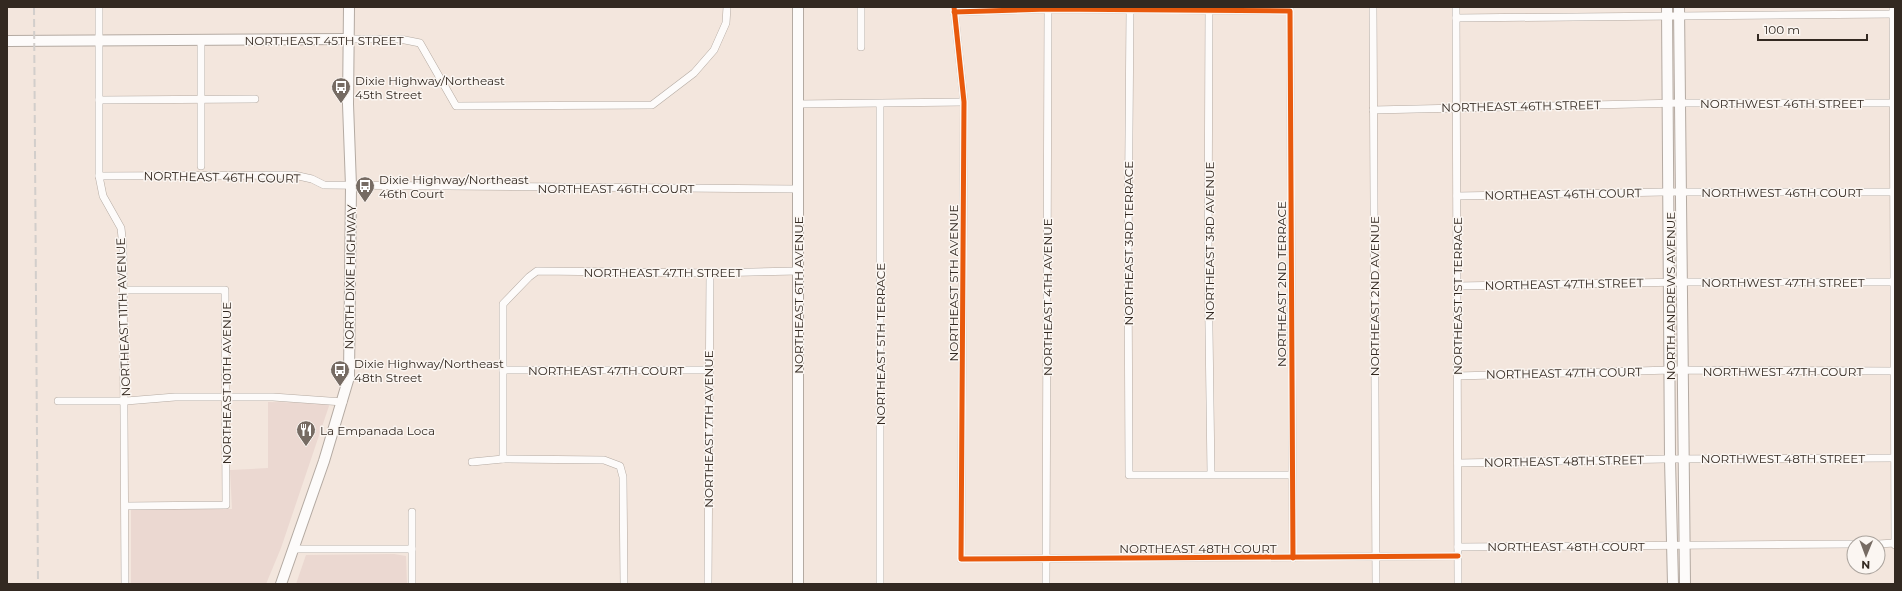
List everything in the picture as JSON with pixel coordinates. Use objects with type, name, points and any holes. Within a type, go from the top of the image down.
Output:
[{"type":"main road","name":"NORTH DIXIE HIGHWAY","points":[[281,584],[343,402],[349,377],[351,186],[348,104],[349,7]]},
{"type":"main road","name":"NORTHEAST 6TH AVENUE","points":[[798,7],[798,584]]},
{"type":"main road","name":"NORTH ANDREWS AVENUE","points":[[1667,11],[1670,192],[1670,459],[1674,546],[1674,584]]},
{"type":"main road","name":"NORTH ANDREWS AVENUE","points":[[1679,11],[1685,584]]},
{"type":"main road","name":"NORTHEAST 45TH STREET","points":[[7,41],[349,39]]},
{"type":"street","name":"NORTHEAST 11TH AVENUE","points":[[99,7],[99,176],[103,196],[120,228],[123,247],[126,401],[125,584]]},
{"type":"street","name":"NORTHEAST 45TH STREET","points":[[349,39],[400,39],[420,43],[456,106],[652,105],[694,73],[714,50],[726,23],[727,7]]},
{"type":"street","points":[[860,47],[861,7]]},
{"type":"street","name":"NORTHEAST 2ND AVENUE","points":[[1373,7],[1376,584]]},
{"type":"street","name":"NORTHEAST 1ST TERRACE","points":[[1456,7],[1458,584]]},
{"type":"street","points":[[954,10],[1130,10],[1209,8]]},
{"type":"street","name":"NORTHEAST 2ND TERRACE","points":[[1209,8],[1290,11],[1291,475],[1293,558]]},
{"type":"street","name":"NORTHEAST 3RD AVENUE","points":[[1209,8],[1208,257],[1211,474]]},
{"type":"street","name":"NORTHEAST 5TH AVENUE","points":[[954,10],[964,102],[961,559]]},
{"type":"street","name":"NORTHEAST 4TH AVENUE","points":[[1046,584],[1048,10]]},
{"type":"street","name":"NORTHEAST 3RD TERRACE","points":[[1130,10],[1129,475],[1211,474]]},
{"type":"street","points":[[1456,18],[1667,11],[1893,12],[1895,544]]},
{"type":"street","points":[[200,40],[202,99],[201,166]]},
{"type":"street","points":[[99,100],[255,99]]},
{"type":"street","points":[[798,104],[964,102]]},
{"type":"street","name":"NORTHWEST 46TH STREET","points":[[1669,104],[1894,103]]},
{"type":"street","name":"NORTHEAST 5TH TERRACE","points":[[880,104],[880,584]]},
{"type":"street","name":"NORTHEAST 46TH STREET","points":[[1373,110],[1669,104]]},
{"type":"street","name":"NORTHEAST 46TH COURT","points":[[99,176],[294,175],[312,179],[324,186],[798,189]]},
{"type":"street","name":"NORTHEAST 46TH COURT","points":[[1457,196],[1670,192]]},
{"type":"street","name":"NORTHWEST 46TH COURT","points":[[1670,192],[1894,192]]},
{"type":"street","name":"NORTHEAST 47TH STREET","points":[[503,370],[503,304],[529,277],[537,272],[798,272]]},
{"type":"street","name":"NORTHEAST 7TH AVENUE","points":[[708,584],[708,370],[710,273]]},
{"type":"street","name":"NORTHEAST 47TH STREET","points":[[1457,286],[1670,282]]},
{"type":"street","name":"NORTHWEST 47TH STREET","points":[[1670,282],[1894,282]]},
{"type":"street","name":"NORTHEAST 10TH AVENUE","points":[[124,290],[226,290],[226,505],[126,506]]},
{"type":"street","points":[[503,370],[503,459]]},
{"type":"street","name":"NORTHEAST 47TH COURT","points":[[503,370],[708,370]]},
{"type":"street","name":"NORTHEAST 47TH COURT","points":[[1458,376],[1671,370]]},
{"type":"street","name":"NORTHWEST 47TH COURT","points":[[1671,370],[1895,371]]},
{"type":"street","points":[[58,401],[126,401],[175,397],[225,396],[273,397],[343,402]]},
{"type":"street","name":"NORTHWEST 48TH STREET","points":[[1670,459],[1895,458]]},
{"type":"street","points":[[472,462],[503,459],[604,460],[620,466],[623,477],[624,584]]},
{"type":"street","name":"NORTHEAST 48TH STREET","points":[[1458,463],[1670,459]]},
{"type":"street","points":[[1211,474],[1291,475]]},
{"type":"street","points":[[412,512],[412,584]]},
{"type":"street","name":"NORTHEAST 48TH COURT","points":[[1458,547],[1846,544]]},
{"type":"street","points":[[294,549],[412,549]]},
{"type":"street","name":"NORTHEAST 48TH COURT","points":[[961,559],[1458,556]]},
{"type":"shaded area","points":[[268,402],[330,403],[281,548],[266,584],[131,584],[131,509],[232,509],[230,470],[268,468]]},
{"type":"shaded area","points":[[394,554],[406,556],[407,584],[296,584],[306,555]]},
{"type":"railway","points":[[34,7],[38,584]]},
{"type":"cycle path","points":[[954,7],[964,102],[961,559],[1458,556]]},
{"type":"cycle path","points":[[954,12],[1048,9],[1290,11],[1293,558]]},
{"type":"place","name":"Dixie Highway/Northeast 45th Street","points":[[341,104]]},
{"type":"place","name":"Dixie Highway/Northeast 46th Court","points":[[365,203]]},
{"type":"place","name":"Dixie Highway/Northeast 48th Street","points":[[340,387]]},
{"type":"place","name":"La Empanada Loca","points":[[306,447]]}]
